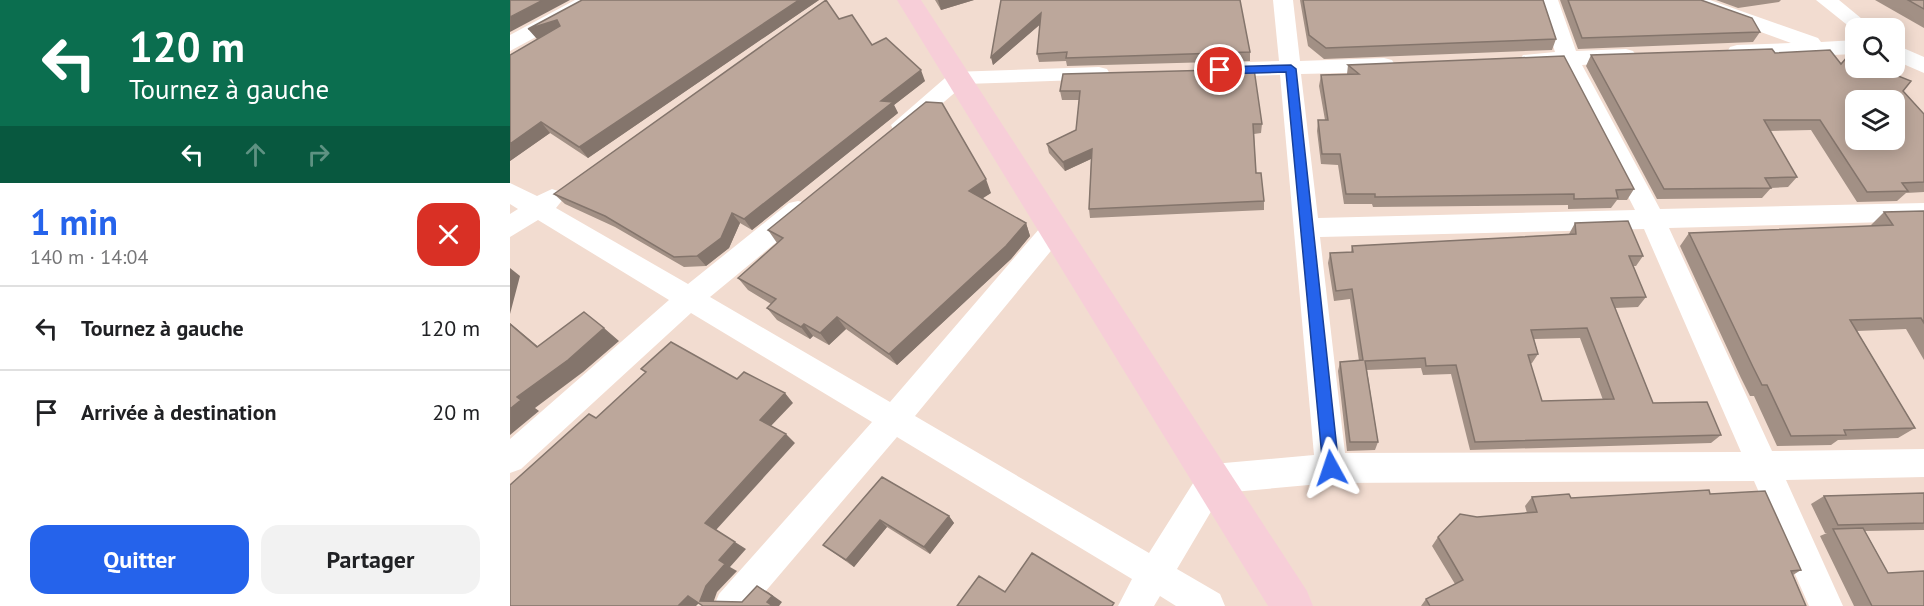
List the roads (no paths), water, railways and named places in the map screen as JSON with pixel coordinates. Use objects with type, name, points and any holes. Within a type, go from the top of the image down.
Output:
[{"type":"street","points":[[510,44],[590,0]]},
{"type":"street","points":[[909,0],[960,77],[1292,606]]},
{"type":"street","points":[[1283,0],[1331,468]]},
{"type":"street","points":[[1548,0],[1568,58],[1653,220],[1826,606]]},
{"type":"street","points":[[1691,0],[1826,48]]},
{"type":"street","points":[[1826,0],[1850,18]]},
{"type":"street","points":[[1720,53],[1845,47]]},
{"type":"street","points":[[1513,60],[1650,55]]},
{"type":"street","points":[[1905,56],[1924,66]]},
{"type":"street","points":[[1196,71],[1410,64]]},
{"type":"street","points":[[886,138],[960,77],[1125,73]]},
{"type":"street","points":[[510,227],[568,186]]},
{"type":"street","points":[[510,459],[691,297],[821,191]]},
{"type":"street","points":[[510,192],[691,297],[1208,606]]},
{"type":"street","points":[[1308,228],[1924,212]]},
{"type":"street","points":[[731,606],[894,419],[1055,228]]},
{"type":"street","points":[[1213,479],[1331,468],[1924,463]]},
{"type":"street","points":[[1135,606],[1213,479]]}]
